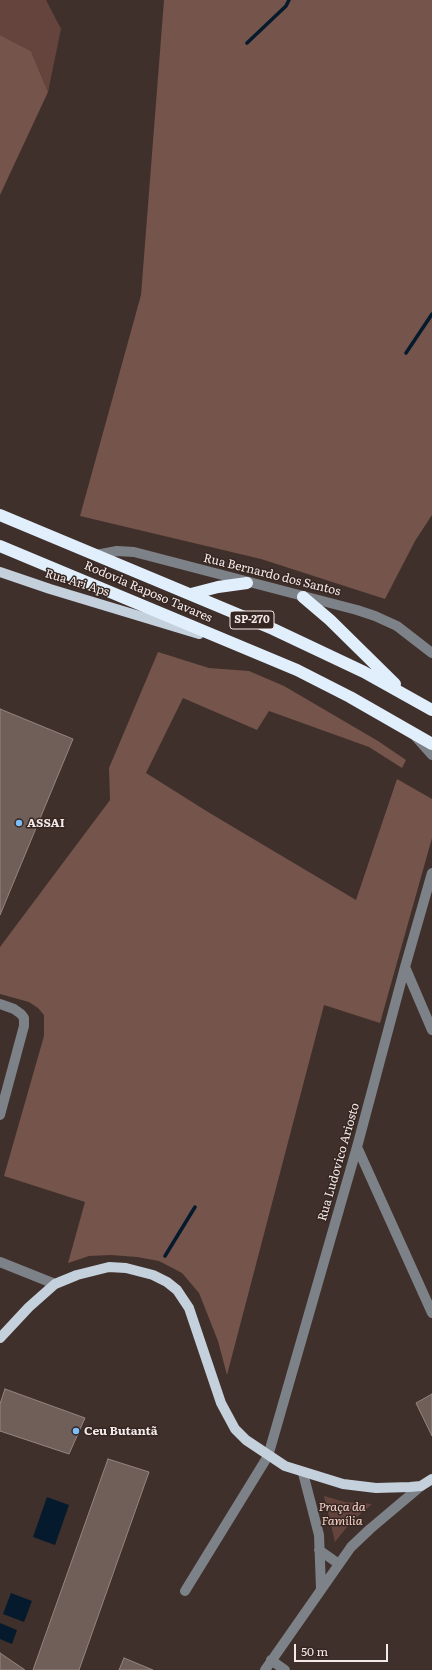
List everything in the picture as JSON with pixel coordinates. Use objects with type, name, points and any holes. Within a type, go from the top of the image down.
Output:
[{"type":"highway","name":"Rodovia Raposo Tavares","points":[[0,515],[131,571],[191,594],[323,652],[404,693],[432,710]]},
{"type":"highway","name":"Rodovia Raposo Tavares","points":[[0,546],[298,670],[350,697],[432,744]]},
{"type":"highway","points":[[191,594],[218,587],[247,583]]},
{"type":"highway","points":[[304,597],[330,620],[404,693]]},
{"type":"main road","name":"Rua Ari Aps","points":[[0,572],[50,589],[238,645]]},
{"type":"main road","points":[[0,1338],[29,1307],[55,1284],[77,1275],[108,1267],[139,1270],[167,1282],[183,1297],[189,1308],[221,1403],[227,1416],[235,1429],[246,1440],[268,1456],[285,1466],[343,1484],[361,1487],[393,1488],[421,1486],[432,1479]]},
{"type":"street","name":"Rua Bernardo dos Santos","points":[[96,555],[117,551],[134,552],[375,616],[397,626],[432,653]]},
{"type":"street","points":[[411,731],[432,755]]},
{"type":"street","name":"Rua Ludovico Ariosto","points":[[185,1591],[268,1456],[357,1147],[405,967],[432,873]]},
{"type":"street","points":[[405,967],[432,1030]]},
{"type":"street","points":[[0,1004],[14,1009],[21,1014],[24,1018],[24,1026],[0,1115]]},
{"type":"street","points":[[357,1147],[432,1313]]},
{"type":"street","points":[[0,1262],[55,1284]]},
{"type":"street","points":[[303,1472],[319,1535],[322,1588]]},
{"type":"street","points":[[265,1670],[351,1547],[421,1486]]},
{"type":"street","points":[[320,1550],[339,1564]]},
{"type":"street","points":[[271,1660],[285,1670]]},
{"type":"green space","points":[[0,0],[46,0],[61,29],[48,92],[31,51],[0,35]]},
{"type":"green space","name":"Praça da Família","points":[[324,1496],[345,1502],[372,1504],[351,1522],[335,1542]]},
{"type":"shaded area","points":[[164,0],[432,0],[432,515],[415,541],[385,599],[261,559],[80,516],[141,295]]},
{"type":"shaded area","points":[[0,35],[31,51],[48,92],[0,195]]},
{"type":"shaded area","points":[[158,652],[209,668],[249,671],[284,686],[378,741],[406,760],[402,768],[369,747],[269,711],[257,730],[183,698],[146,773],[208,812],[356,900],[397,779],[432,799],[432,838],[380,1023],[324,1005],[227,1375],[218,1341],[199,1293],[182,1273],[159,1261],[137,1257],[111,1255],[89,1256],[68,1263],[85,1202],[4,1176],[44,1036],[44,1015],[38,1008],[29,1002],[0,994],[0,947],[110,800],[109,768]]},
{"type":"water","points":[[47,1497],[69,1505],[55,1545],[33,1537]]},
{"type":"water","points":[[11,1593],[32,1601],[24,1622],[3,1614]]},
{"type":"water","points":[[0,1623],[17,1630],[12,1644],[0,1639]]},
{"type":"building","name":"ASSAI","points":[[0,709],[73,739],[0,915]]},
{"type":"building","points":[[5,1389],[85,1418],[69,1454],[0,1431],[0,1404]]},
{"type":"building","points":[[432,1394],[432,1436],[416,1403]]},
{"type":"building","points":[[108,1459],[149,1472],[79,1670],[33,1670]]},
{"type":"building","points":[[0,1653],[25,1670],[0,1670]]},
{"type":"building","points":[[124,1658],[153,1670],[119,1670]]},
{"type":"waterway","points":[[247,43],[286,6],[289,0]]},
{"type":"waterway","points":[[406,353],[432,314]]},
{"type":"waterway","points":[[165,1256],[195,1207]]},
{"type":"place","name":"ASSAI","points":[[19,823]]},
{"type":"place","name":"Ceu Butantã","points":[[76,1431]]}]
